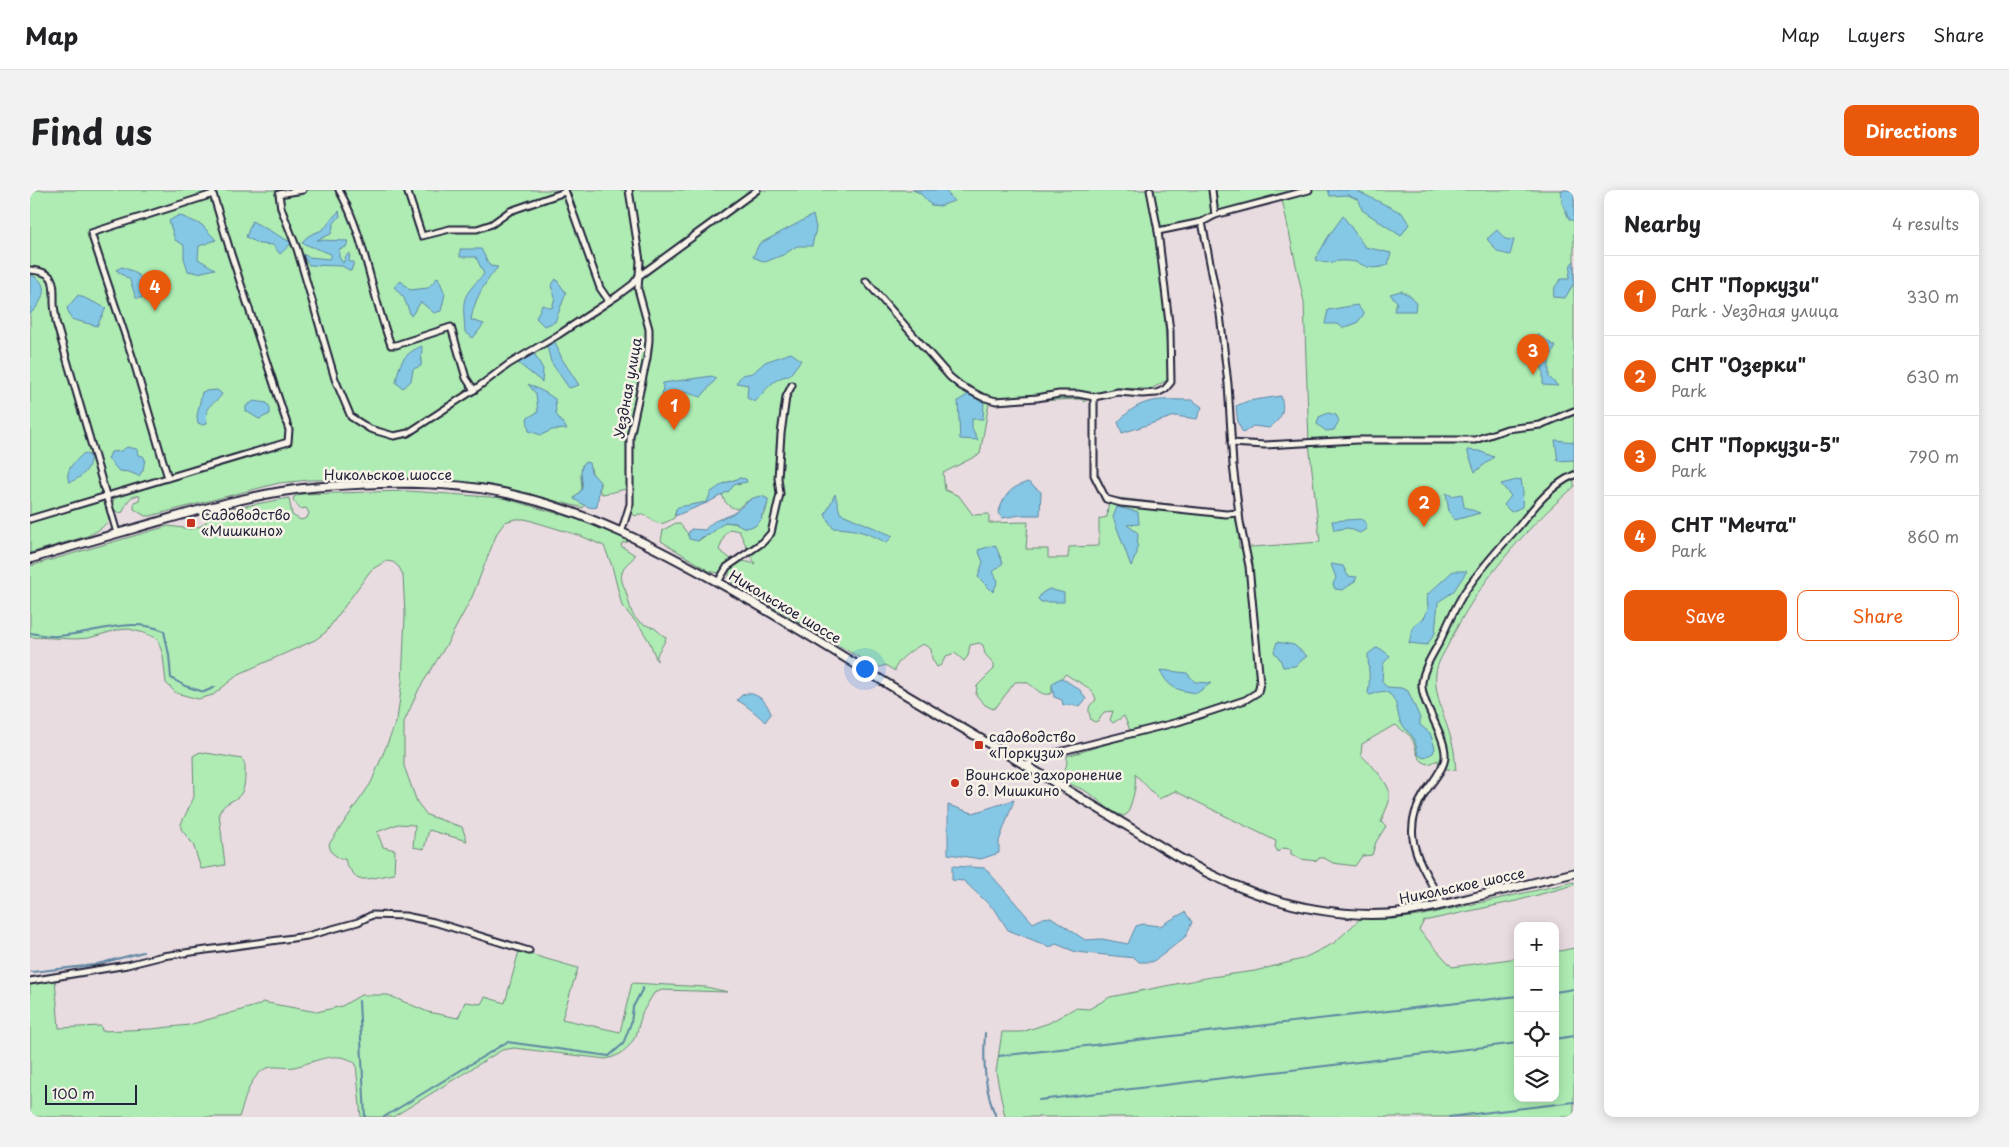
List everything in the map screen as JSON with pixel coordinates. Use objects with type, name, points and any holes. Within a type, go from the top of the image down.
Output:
[{"type":"main road","name":"Никольское шоссе","points":[[30,559],[183,514],[268,494],[318,487],[390,484],[447,486],[502,492],[556,506],[622,530],[662,550],[1028,766],[1201,871],[1268,899],[1312,908],[1353,913],[1388,914],[1443,905],[1574,873]]},
{"type":"street","points":[[303,190],[279,194],[281,208],[297,249],[335,379],[351,417],[370,429],[394,436],[408,433],[474,390],[509,364],[558,335],[609,301],[633,284],[639,276],[756,190]]},
{"type":"street","points":[[339,190],[347,204],[365,255],[391,345],[451,327],[466,378],[474,390]]},
{"type":"street","points":[[407,190],[422,236],[450,229],[477,229],[492,224],[510,211],[565,191],[600,288],[609,301]]},
{"type":"street","name":"Уездная улица","points":[[622,530],[630,504],[630,436],[648,358],[649,341],[649,329],[638,289],[638,242],[629,190]]},
{"type":"street","points":[[866,281],[950,377],[975,393],[996,401],[1069,394],[1094,397],[1118,392],[1156,393],[1165,389],[1172,382],[1170,331],[1158,231],[1150,190]]},
{"type":"street","points":[[1212,190],[1215,215]]},
{"type":"street","points":[[1158,231],[1202,222],[1215,215],[1309,190]]},
{"type":"street","points":[[30,520],[108,498],[288,442],[289,430],[213,194],[91,233],[130,350],[168,478]]},
{"type":"street","points":[[1028,766],[1032,760],[1039,757],[1178,722],[1245,700],[1258,692],[1260,683],[1249,566],[1238,513],[1231,443],[1228,384],[1220,314],[1202,222]]},
{"type":"street","points":[[30,270],[44,271],[51,276],[55,288],[56,322],[117,533]]},
{"type":"street","points":[[718,582],[727,567],[763,542],[771,533],[780,494],[778,478],[780,434],[786,398],[792,385]]},
{"type":"street","points":[[1094,397],[1094,475],[1106,499],[1121,503],[1149,506],[1226,514],[1238,513]]},
{"type":"street","points":[[1231,443],[1265,445],[1357,440],[1475,440],[1507,429],[1540,425],[1574,411]]},
{"type":"street","points":[[1443,905],[1414,847],[1411,828],[1418,804],[1442,769],[1445,758],[1438,731],[1422,689],[1423,676],[1450,617],[1466,591],[1497,550],[1531,511],[1565,479],[1574,475]]},
{"type":"street","points":[[30,981],[127,965],[163,956],[307,936],[358,922],[372,915],[405,916],[434,922],[529,950]]},
{"type":"green space","points":[[30,190],[1574,190],[1574,487],[1519,540],[1487,580],[1460,623],[1439,662],[1436,673],[1437,692],[1452,742],[1456,770],[1439,768],[1438,760],[1429,764],[1420,759],[1412,739],[1396,725],[1362,744],[1361,755],[1384,780],[1389,790],[1389,802],[1381,822],[1386,826],[1376,842],[1372,855],[1362,856],[1355,866],[1333,863],[1324,858],[1319,858],[1317,861],[1301,859],[1291,854],[1291,849],[1282,848],[1278,852],[1275,847],[1276,841],[1175,791],[1159,799],[1135,774],[1135,789],[1128,813],[1124,816],[1114,812],[1086,791],[1067,781],[1061,774],[1066,768],[1067,756],[1124,739],[1122,733],[1130,730],[1124,716],[1113,723],[1110,720],[1113,711],[1104,712],[1099,720],[1095,722],[1091,720],[1089,708],[1096,700],[1095,695],[1088,688],[1066,674],[1052,685],[1052,693],[1048,694],[1039,692],[1026,682],[1015,682],[993,709],[985,705],[976,695],[977,686],[994,669],[994,664],[985,654],[983,645],[979,643],[970,645],[968,656],[964,661],[955,653],[946,656],[941,665],[937,667],[932,659],[931,649],[923,644],[901,659],[895,671],[885,665],[880,667],[872,665],[732,583],[729,578],[729,571],[736,564],[743,561],[755,564],[739,531],[730,529],[725,534],[719,550],[731,559],[718,573],[709,571],[661,541],[663,530],[676,523],[680,524],[688,536],[698,541],[725,522],[755,526],[766,511],[768,499],[755,498],[737,509],[727,504],[722,494],[735,484],[740,485],[740,478],[723,484],[707,502],[676,509],[674,518],[662,523],[655,522],[644,515],[638,514],[636,516],[632,514],[632,488],[602,494],[599,490],[601,486],[592,473],[591,468],[582,465],[582,489],[574,498],[585,504],[583,508],[502,487],[386,479],[310,480],[279,483],[150,516],[145,516],[134,509],[134,502],[139,500],[140,496],[134,496],[129,500],[123,512],[119,513],[114,510],[112,505],[114,499],[106,502],[109,519],[94,533],[30,553]],"holes":[[[1281,195],[1304,302],[1309,443],[1320,542],[1239,548],[1237,512],[1109,497],[1107,517],[1099,519],[1099,546],[1069,547],[1068,558],[1048,558],[1048,549],[1026,549],[1028,522],[989,523],[989,514],[973,515],[959,496],[945,490],[943,473],[980,454],[989,403],[1081,399],[1084,402],[1094,394],[1116,388],[1151,389],[1169,379],[1158,231]]]},
{"type":"green space","points":[[408,491],[503,498],[580,520],[623,537],[628,542],[622,543],[621,546],[635,555],[624,567],[622,576],[622,583],[631,611],[640,622],[654,628],[666,637],[657,654],[657,661],[650,643],[641,628],[622,606],[612,566],[604,546],[581,536],[525,519],[505,522],[497,533],[472,597],[447,644],[419,689],[404,722],[404,766],[417,802],[427,815],[462,827],[467,841],[429,830],[424,849],[413,847],[415,825],[398,824],[377,832],[383,847],[395,850],[394,874],[358,879],[347,866],[345,859],[340,859],[331,852],[329,844],[371,783],[397,720],[402,682],[405,615],[403,575],[399,567],[393,562],[386,561],[371,570],[326,632],[315,640],[239,674],[213,695],[198,699],[176,693],[166,683],[163,655],[158,641],[144,633],[129,629],[117,630],[89,638],[30,637],[30,566],[168,526],[191,529],[201,526],[218,511],[289,498],[292,515],[301,520],[307,518],[309,513],[306,508],[300,509],[293,500],[294,497],[300,494]]},
{"type":"green space","points":[[200,752],[242,759],[245,769],[242,791],[239,796],[223,807],[219,813],[225,865],[201,869],[193,844],[181,829],[181,824],[194,797],[193,756]]},
{"type":"green space","points":[[1574,882],[1574,885],[1516,901],[1424,921],[1419,930],[1452,967],[1514,959],[1514,1102],[1559,1102],[1559,951],[1574,948],[1574,1117],[1005,1117],[996,1072],[1002,1032],[1022,1032],[1049,1023],[1075,1008],[1089,1009],[1110,997],[1211,977],[1255,971],[1302,959],[1334,943],[1360,919],[1392,919],[1419,916]]},
{"type":"green space","points":[[519,951],[578,968],[562,1019],[620,1032],[632,983],[706,987],[728,992],[662,990],[654,993],[642,1013],[636,1036],[620,1054],[606,1059],[514,1048],[502,1050],[393,1117],[361,1117],[356,1064],[349,1059],[333,1057],[294,1067],[270,1067],[263,1070],[250,1085],[239,1117],[30,1117],[30,982],[55,979],[59,1028],[101,1026],[102,1031],[189,1025],[259,1005],[262,1002],[317,1012],[342,1006],[361,995],[388,995],[428,1012],[458,1018],[465,1002],[481,1004],[485,997],[505,1003]]},
{"type":"water","points":[[913,190],[945,190],[954,201],[940,206],[931,205],[920,193]]},
{"type":"water","points":[[1328,190],[1355,190],[1402,213],[1409,224],[1401,236],[1362,210],[1359,200],[1348,195],[1330,196]]},
{"type":"water","points":[[1561,190],[1574,190],[1574,221],[1569,219],[1562,203]]},
{"type":"water","points":[[339,211],[340,216],[334,223],[331,234],[317,240],[348,241],[346,247],[339,249],[339,257],[343,263],[346,256],[350,253],[349,262],[354,262],[351,271],[342,266],[309,265],[302,254],[309,257],[329,259],[331,254],[302,243],[308,236],[322,230]]},
{"type":"water","points":[[179,215],[202,225],[216,240],[199,246],[198,259],[215,269],[198,273],[188,271],[184,258],[184,245],[175,240],[169,221]]},
{"type":"water","points":[[813,215],[816,228],[812,246],[797,246],[783,255],[765,262],[753,257],[759,244]]},
{"type":"water","points":[[1343,216],[1365,247],[1391,253],[1388,265],[1374,268],[1352,262],[1328,263],[1315,260]]},
{"type":"water","points":[[252,221],[292,243],[280,254],[273,245],[259,244],[246,237]]},
{"type":"water","points":[[1497,230],[1505,239],[1514,240],[1510,255],[1498,252],[1487,239]]},
{"type":"water","points":[[460,249],[481,249],[490,266],[498,267],[477,298],[471,320],[484,324],[473,338],[465,332],[464,305],[467,294],[484,274],[476,257],[460,257]]},
{"type":"water","points":[[1574,261],[1574,283],[1565,298],[1553,297],[1555,287],[1561,279],[1569,279],[1571,264]]},
{"type":"water","points":[[122,267],[138,275],[149,289],[142,298],[136,298],[130,280],[116,270]]},
{"type":"water","points":[[30,275],[41,282],[43,293],[39,304],[30,314]]},
{"type":"water","points":[[438,277],[445,294],[441,311],[434,313],[421,302],[411,316],[404,298],[394,287],[401,281],[410,290],[428,288]]},
{"type":"water","points":[[556,279],[566,293],[555,322],[544,326],[536,318],[542,305],[552,308],[555,297],[551,286]]},
{"type":"water","points":[[1401,291],[1411,296],[1416,303],[1415,311],[1394,311],[1397,302],[1390,294]]},
{"type":"water","points":[[78,295],[106,308],[97,326],[71,319],[67,308]]},
{"type":"water","points":[[1357,305],[1364,314],[1357,323],[1343,328],[1338,324],[1325,324],[1328,310]]},
{"type":"water","points":[[1537,334],[1556,347],[1549,358],[1549,377],[1558,386],[1543,385],[1543,372],[1537,348],[1529,348]]},
{"type":"water","points":[[554,340],[562,359],[579,385],[569,388],[551,362],[547,346]]},
{"type":"water","points":[[422,346],[421,366],[413,369],[411,381],[403,388],[396,383],[403,360],[410,352]]},
{"type":"water","points":[[534,353],[543,369],[542,382],[518,363]]},
{"type":"water","points":[[791,353],[801,360],[789,376],[774,382],[755,402],[747,398],[748,385],[736,383],[742,375],[753,373],[765,362]]},
{"type":"water","points":[[712,376],[716,379],[701,397],[684,392],[676,398],[662,400],[663,383]]},
{"type":"water","points":[[528,384],[555,399],[556,414],[567,429],[552,430],[541,435],[529,431],[527,418],[538,412],[536,394]]},
{"type":"water","points":[[217,390],[222,394],[208,408],[207,423],[203,425],[198,423],[197,416],[202,392]]},
{"type":"water","points":[[970,393],[984,401],[983,419],[972,419],[972,428],[978,440],[960,439],[958,401]]},
{"type":"water","points":[[1281,396],[1283,406],[1280,418],[1277,421],[1269,428],[1253,426],[1243,433],[1238,423],[1236,406],[1248,401]]},
{"type":"water","points":[[1160,400],[1192,400],[1202,407],[1197,419],[1175,416],[1122,433],[1118,422],[1143,404]]},
{"type":"water","points":[[254,401],[267,403],[270,408],[270,414],[259,419],[246,411],[246,406]]},
{"type":"water","points":[[1328,413],[1336,415],[1339,421],[1334,430],[1326,431],[1317,424],[1319,417]]},
{"type":"water","points":[[1555,440],[1574,442],[1574,460],[1558,461]]},
{"type":"water","points":[[127,447],[137,449],[138,455],[143,456],[145,459],[143,470],[139,476],[119,471],[108,459],[111,452],[121,451]]},
{"type":"water","points":[[1467,450],[1479,451],[1494,457],[1475,472]]},
{"type":"water","points":[[84,453],[90,456],[87,469],[81,476],[69,482],[69,469]]},
{"type":"water","points":[[585,462],[589,463],[591,472],[600,482],[597,507],[594,508],[574,499],[582,489],[581,468]]},
{"type":"water","points":[[740,478],[746,479],[747,482],[735,484],[729,491],[709,502],[675,516],[678,507],[707,502],[711,492],[723,484]]},
{"type":"water","points":[[1521,479],[1523,492],[1522,507],[1511,512],[1504,505],[1511,496],[1501,484]]},
{"type":"water","points":[[1028,482],[1041,492],[1040,515],[1002,518],[998,513],[1008,493]]},
{"type":"water","points":[[1446,493],[1452,496],[1462,494],[1464,507],[1480,513],[1455,520],[1449,512]]},
{"type":"water","points":[[835,494],[840,513],[893,536],[886,543],[874,536],[861,532],[833,528],[825,515]]},
{"type":"water","points":[[762,496],[768,499],[767,504],[761,516],[762,519],[755,526],[745,528],[736,523],[725,522],[698,541],[689,539],[688,534],[691,529],[705,530],[711,523],[736,512],[753,498]]},
{"type":"water","points":[[1117,507],[1138,512],[1139,524],[1127,525],[1138,533],[1137,553],[1131,566],[1113,517]]},
{"type":"water","points":[[1361,519],[1366,523],[1366,529],[1360,533],[1348,528],[1334,530],[1332,521]]},
{"type":"water","points":[[995,545],[1003,563],[993,572],[998,581],[993,592],[978,577],[983,562],[978,550]]},
{"type":"water","points":[[1331,564],[1343,566],[1348,576],[1357,577],[1355,581],[1343,590],[1335,589],[1333,584],[1336,578]]},
{"type":"water","points":[[1453,571],[1467,571],[1453,592],[1438,602],[1435,633],[1427,645],[1409,643],[1413,627],[1425,617],[1428,608],[1427,595]]},
{"type":"water","points":[[1049,589],[1064,593],[1064,602],[1041,602],[1038,599],[1042,593]]},
{"type":"water","points":[[1277,642],[1294,645],[1307,656],[1295,666],[1283,667],[1280,659],[1274,652]]},
{"type":"water","points":[[1376,648],[1381,649],[1390,656],[1383,664],[1382,682],[1387,687],[1401,688],[1408,691],[1420,718],[1420,725],[1430,733],[1435,748],[1433,753],[1423,758],[1418,754],[1413,738],[1400,721],[1391,695],[1383,691],[1370,695],[1368,693],[1368,654]]},
{"type":"water","points":[[1160,670],[1187,673],[1195,682],[1211,683],[1197,693],[1184,691],[1170,685]]},
{"type":"water","points":[[1062,678],[1080,690],[1086,699],[1080,706],[1063,705],[1062,700],[1054,697],[1052,685],[1055,681]]},
{"type":"water","points":[[748,693],[759,697],[767,706],[771,714],[765,722],[737,700],[742,695]]},
{"type":"water","points":[[1014,800],[999,841],[999,853],[981,859],[948,854],[948,805],[973,813]]},
{"type":"water","points":[[952,866],[985,868],[1033,923],[1043,918],[1051,917],[1085,940],[1102,939],[1128,944],[1136,926],[1143,924],[1160,926],[1185,912],[1192,922],[1186,936],[1152,962],[1139,962],[1135,958],[1076,952],[1056,944],[1050,947],[1008,930],[996,911],[964,881],[952,880]]},
{"type":"waterway","points":[[30,633],[54,636],[71,635],[124,625],[151,627],[164,631],[171,678],[185,686],[204,692],[215,687]]},
{"type":"waterway","points":[[32,972],[94,965],[143,952]]},
{"type":"waterway","points":[[384,1117],[507,1042],[609,1056],[623,1044],[631,1023],[633,1007],[643,988]]},
{"type":"waterway","points":[[1559,991],[1574,989]]},
{"type":"waterway","points":[[999,1056],[1514,996]]},
{"type":"waterway","points":[[359,1001],[365,1117]]},
{"type":"waterway","points":[[985,1033],[986,1076],[989,1097],[996,1117]]},
{"type":"waterway","points":[[1559,1038],[1574,1036]]},
{"type":"waterway","points":[[1039,1100],[1514,1043]]},
{"type":"waterway","points":[[1449,1117],[1574,1102]]},
{"type":"place","name":"СНТ \"Мечта\"","points":[[155,311]]},
{"type":"place","name":"СНТ \"Поркузи-5\"","points":[[1533,375]]},
{"type":"place","name":"СНТ \"Поркузи\"","points":[[674,430]]},
{"type":"place","name":"Садоводство «Мишкино»","points":[[191,523]]},
{"type":"place","name":"СНТ \"Озерки\"","points":[[1424,527]]},
{"type":"place","name":"садоводство «Поркузи»","points":[[979,745]]},
{"type":"place","name":"Воинское захоронение в д. Мишкино","points":[[955,783]]}]
